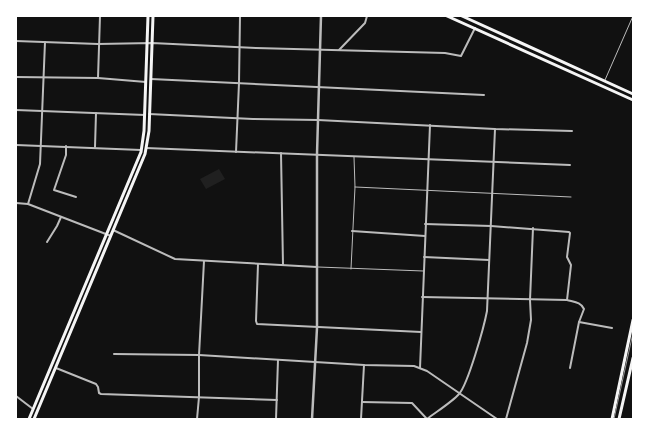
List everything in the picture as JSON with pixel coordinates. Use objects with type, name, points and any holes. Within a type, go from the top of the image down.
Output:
[{"type":"main road","points":[[34,419],[114,230],[146,148],[150,79],[148,16]]},
{"type":"main road","points":[[29,419],[141,150],[144,131],[146,82],[153,16]]},
{"type":"main road","points":[[447,16],[633,100]]},
{"type":"main road","points":[[462,16],[633,94]]},
{"type":"main road","points":[[612,419],[633,320]]},
{"type":"main road","points":[[619,419],[633,358]]},
{"type":"street","points":[[98,78],[100,16]]},
{"type":"street","points":[[236,152],[240,16]]},
{"type":"street","points":[[312,419],[316,328],[318,86],[321,50],[321,16]]},
{"type":"street","points":[[339,50],[365,23],[367,16]]},
{"type":"street","points":[[16,41],[239,46],[321,50],[445,53],[461,56],[475,28]]},
{"type":"street","points":[[28,204],[40,164],[45,42]]},
{"type":"street","points":[[16,77],[98,78],[146,82]]},
{"type":"street","points":[[150,79],[239,82],[484,95]]},
{"type":"street","points":[[16,110],[145,115]]},
{"type":"street","points":[[95,147],[96,113]]},
{"type":"street","points":[[149,114],[238,119],[318,120],[495,129],[572,131]]},
{"type":"street","points":[[420,368],[430,125]]},
{"type":"street","points":[[362,402],[412,403],[427,419],[460,394],[466,382],[487,312],[495,129]]},
{"type":"street","points":[[16,144],[141,150]]},
{"type":"street","points":[[66,146],[66,154],[54,190],[76,197]]},
{"type":"street","points":[[146,148],[570,165]]},
{"type":"street","points":[[281,153],[283,265]]},
{"type":"street","points":[[17,204],[28,204],[111,236]]},
{"type":"street","points":[[47,242],[61,217]]},
{"type":"street","points":[[425,224],[533,228],[566,231],[570,233],[567,257],[572,265],[567,300]]},
{"type":"street","points":[[109,228],[175,259],[317,267]]},
{"type":"street","points":[[506,419],[527,343],[531,320],[530,300],[533,228]]},
{"type":"street","points":[[352,231],[425,236]]},
{"type":"street","points":[[424,257],[489,260]]},
{"type":"street","points":[[197,419],[204,260]]},
{"type":"street","points":[[258,264],[257,324],[421,332]]},
{"type":"street","points":[[422,297],[567,300],[579,303],[584,309],[579,322],[570,368]]},
{"type":"street","points":[[579,322],[612,328]]},
{"type":"street","points":[[114,354],[199,355],[364,365],[414,366],[427,371],[497,419]]},
{"type":"street","points":[[276,419],[278,360]]},
{"type":"street","points":[[361,419],[364,365]]},
{"type":"street","points":[[56,368],[96,384],[99,393],[101,394],[277,400]]},
{"type":"street","points":[[16,396],[33,409]]},
{"type":"lane","points":[[604,81],[633,16]]},
{"type":"lane","points":[[351,269],[355,187],[354,156]]},
{"type":"lane","points":[[355,187],[571,197]]},
{"type":"lane","points":[[317,267],[423,272]]},
{"type":"shaded area","points":[[219,169],[225,179],[206,189],[200,179]]},
{"type":"tram line","points":[[614,419],[633,333]]}]
